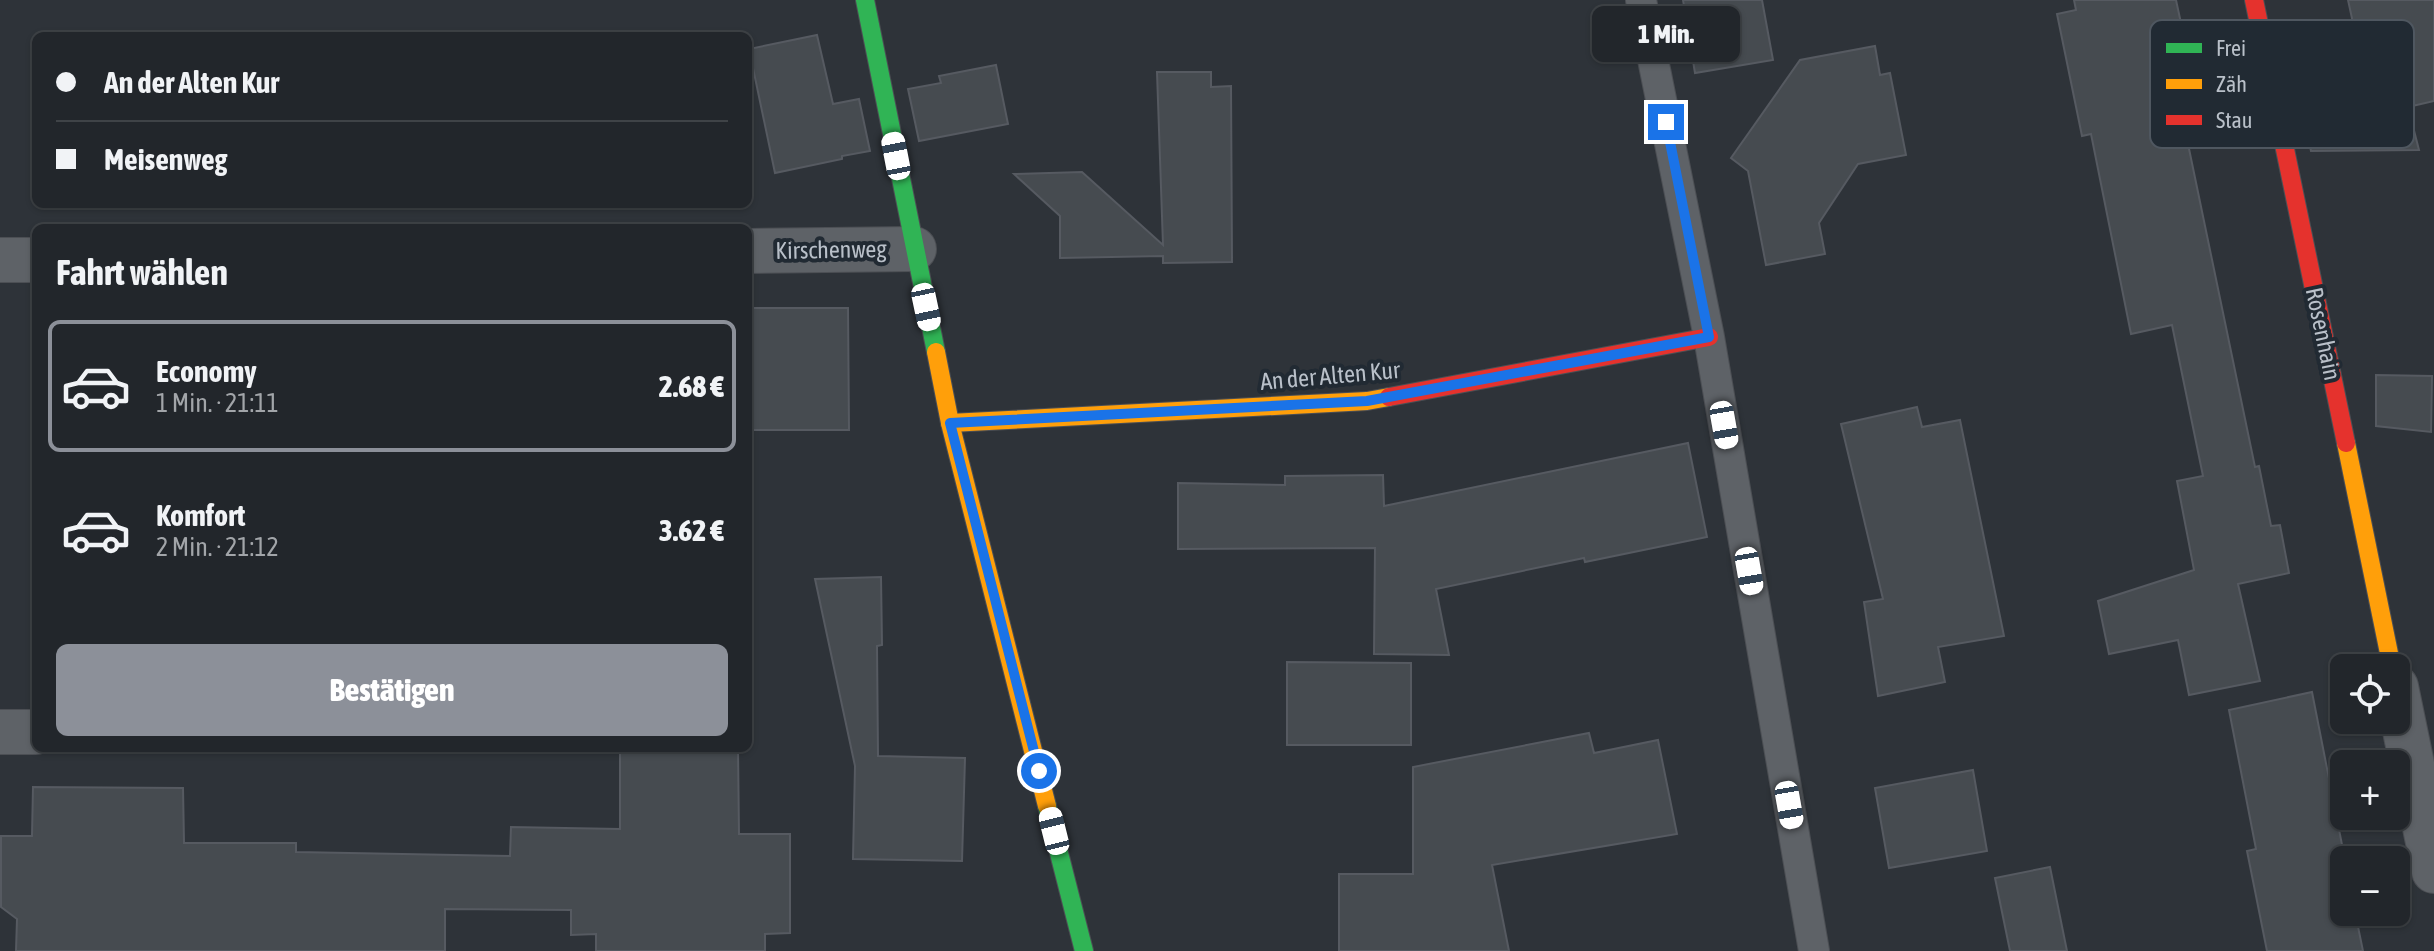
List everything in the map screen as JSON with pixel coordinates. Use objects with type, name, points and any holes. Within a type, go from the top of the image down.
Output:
[{"type":"street","points":[[865,0],[950,423],[1084,951]]},
{"type":"street","name":"Rosenhain","points":[[2254,0],[2258,20]]},
{"type":"street","name":"Rosenhain","points":[[2285,148],[2389,654]]},
{"type":"street","name":"Kirschenweg","points":[[752,251],[914,249]]},
{"type":"street","points":[[0,260],[32,260]]},
{"type":"street","name":"An der Alten Kur","points":[[950,423],[1367,401],[1709,337]]},
{"type":"street","points":[[0,732],[32,732]]},
{"type":"street","points":[[2406,734],[2434,871]]},
{"type":"lane","points":[[1641,0],[1709,337],[1814,951]]},
{"type":"building","points":[[1683,0],[1762,0],[1773,60],[1695,73]]},
{"type":"building","points":[[2074,0],[2176,0],[2180,20],[2150,20],[2150,148],[2189,148],[2255,467],[2259,466],[2271,526],[2280,525],[2289,573],[2238,584],[2260,681],[2189,695],[2178,640],[2109,654],[2098,601],[2194,570],[2177,481],[2203,476],[2172,325],[2131,334],[2091,134],[2082,136],[2057,14],[2076,10]]},
{"type":"building","points":[[2348,0],[2434,0],[2434,101],[2414,106],[2414,20],[2352,20]]},
{"type":"building","points":[[817,35],[833,104],[859,99],[870,151],[775,173],[752,63],[752,48]]},
{"type":"building","points":[[1875,46],[1880,75],[1890,73],[1906,155],[1858,164],[1819,223],[1825,254],[1766,265],[1748,171],[1731,158],[1800,60]]},
{"type":"building","points":[[996,65],[1008,124],[919,141],[908,89],[941,83],[939,76]]},
{"type":"building","points":[[1157,72],[1211,72],[1211,87],[1231,86],[1232,262],[1163,263],[1163,256],[1060,258],[1060,216],[1014,174],[1082,172],[1163,245]]},
{"type":"building","points":[[2414,130],[2419,150],[2311,151],[2310,148],[2414,148]]},
{"type":"building","points":[[752,308],[848,308],[849,430],[752,430]]},
{"type":"building","points":[[2376,375],[2432,376],[2431,432],[2376,426]]},
{"type":"building","points":[[1917,407],[1922,427],[1960,420],[2004,636],[1938,647],[1945,682],[1878,696],[1864,602],[1883,599],[1841,424]]},
{"type":"building","points":[[1688,443],[1707,537],[1585,562],[1584,558],[1436,589],[1449,655],[1374,654],[1375,548],[1178,549],[1178,483],[1285,485],[1285,476],[1383,475],[1384,506]]},
{"type":"building","points":[[881,577],[882,645],[877,646],[878,756],[965,758],[962,861],[853,859],[855,766],[815,579]]},
{"type":"building","points":[[1287,662],[1411,663],[1411,745],[1287,745]]},
{"type":"building","points":[[2312,692],[2330,784],[2330,830],[2339,830],[2342,846],[2330,846],[2330,926],[2358,926],[2363,951],[2267,951],[2247,851],[2256,849],[2229,710]]},
{"type":"building","points":[[1589,733],[1594,753],[1658,740],[1677,834],[1492,865],[1509,951],[1339,951],[1339,874],[1413,874],[1413,767]]},
{"type":"building","points":[[620,752],[738,752],[739,834],[790,834],[790,933],[765,934],[765,951],[596,951],[596,934],[571,935],[571,910],[445,909],[445,951],[16,951],[17,919],[1,907],[1,836],[32,836],[33,787],[183,788],[184,843],[296,843],[296,852],[510,856],[511,827],[620,829]]},
{"type":"building","points":[[1973,770],[1987,851],[1889,868],[1875,788]]},
{"type":"building","points":[[2050,867],[2067,951],[2010,951],[1995,878]]},
{"type":"traffic: fast","points":[[865,0],[936,352]]},
{"type":"traffic: fast","points":[[1047,806],[1084,951]]},
{"type":"traffic: slow","points":[[936,352],[950,423],[1047,806]]},
{"type":"traffic: slow","points":[[950,423],[1367,401],[1389,397]]},
{"type":"traffic: slow","points":[[2346,443],[2389,654]]},
{"type":"traffic: jam","points":[[2254,0],[2258,20]]},
{"type":"traffic: jam","points":[[2285,148],[2346,443]]},
{"type":"traffic: jam","points":[[1389,397],[1709,337]]},
{"type":"route","points":[[1039,771],[950,423],[1367,401],[1709,337],[1666,122]]}]
